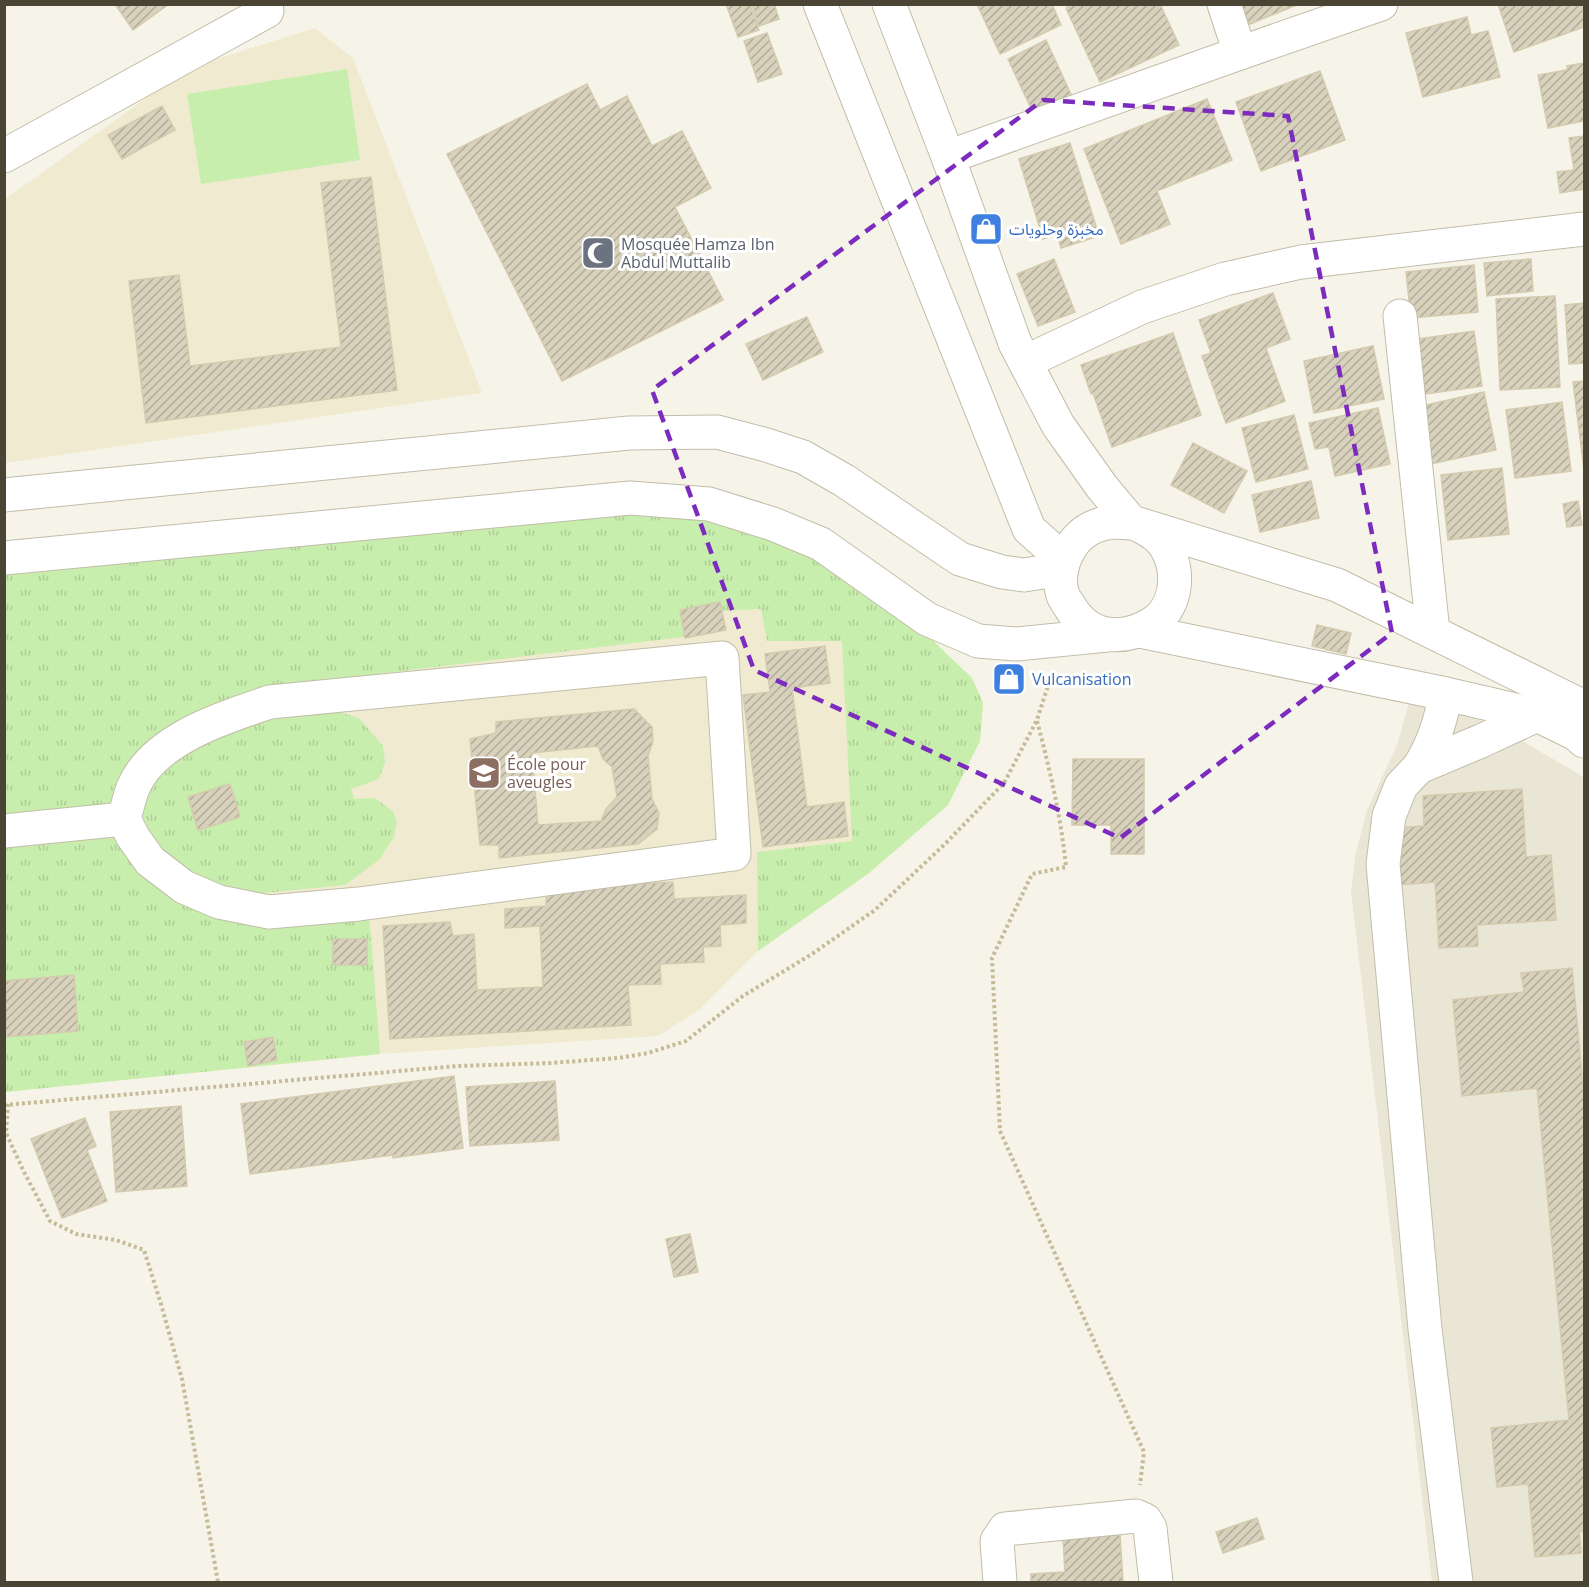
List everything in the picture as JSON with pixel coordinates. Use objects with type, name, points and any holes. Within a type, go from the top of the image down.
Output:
[{"type":"street","points":[[820,4],[1029,529],[1063,564]]},
{"type":"street","points":[[4,558],[630,498],[709,504],[773,524],[821,543],[927,619],[978,641],[1016,644],[1127,635],[1140,631],[1164,612],[1173,594],[1175,582],[1173,562],[1168,550],[1156,535],[1133,523],[1102,487],[1058,425],[1015,343],[948,157],[889,4]]},
{"type":"street","points":[[1224,4],[1240,53]]},
{"type":"street","points":[[948,157],[1381,4]]},
{"type":"street","points":[[4,156],[267,11]]},
{"type":"street","points":[[1025,362],[1142,307],[1225,279],[1301,262],[1584,229]]},
{"type":"street","points":[[1400,316],[1433,632]]},
{"type":"street","points":[[4,495],[629,433],[717,432],[802,457],[845,481],[960,560],[1002,572],[1024,575],[1063,564]]},
{"type":"street","points":[[1107,635],[1092,629],[1076,617],[1063,594],[1061,579],[1063,564],[1071,545],[1095,526],[1114,521],[1133,523],[1337,585],[1583,705]]},
{"type":"street","points":[[1140,631],[1537,715],[1576,734],[1584,741]]},
{"type":"street","points":[[722,658],[734,854],[359,904],[269,912],[219,902],[184,887],[150,861],[133,837],[124,819],[134,786],[150,762],[178,739],[223,718],[270,702],[722,658]]},
{"type":"street","points":[[1446,694],[1440,724],[1430,750],[1419,767],[1401,786],[1389,816],[1383,864],[1425,1329],[1456,1582]]},
{"type":"street","points":[[1419,767],[1537,715]]},
{"type":"street","points":[[4,831],[124,819]]},
{"type":"street","points":[[1000,1582],[997,1541],[1005,1528],[1136,1516],[1145,1520],[1150,1528],[1156,1582]]},
{"type":"path","points":[[218,1582],[182,1379],[144,1250],[116,1240],[76,1234],[50,1221],[6,1133],[6,1105],[458,1066],[618,1058],[648,1053],[686,1041],[743,996],[812,954],[875,910],[944,845],[1004,783],[1037,720],[1056,661],[1069,639]]},
{"type":"path","points":[[1037,720],[1051,771],[1066,867],[1032,874],[992,958],[1000,1131],[1144,1452],[1136,1516]]},
{"type":"highlighted area","points":[[1043,100],[1288,116],[1392,633],[1120,838],[754,670],[652,390]]},
{"type":"shaded area","points":[[315,28],[353,58],[482,393],[5,463],[4,200],[188,68]]},
{"type":"shaded area","name":"École pour aveugles","points":[[605,510],[972,678],[983,703],[980,741],[948,805],[869,873],[758,951],[699,1010],[658,1036],[380,1054],[5,1092],[5,565]]},
{"type":"shaded area","points":[[1410,700],[1477,718],[1584,777],[1584,1582],[1432,1582],[1351,891],[1356,852],[1367,810],[1397,745]]},
{"type":"green space","points":[[347,69],[360,160],[201,184],[187,94]]},
{"type":"green space","name":"École pour aveugles","points":[[605,510],[703,518],[776,540],[845,568],[923,631],[972,678],[983,703],[980,741],[948,805],[869,873],[758,951],[757,852],[852,841],[842,641],[767,641],[761,609],[695,612],[692,636],[261,688],[359,718],[383,746],[385,762],[379,779],[351,789],[354,799],[374,798],[393,811],[397,822],[394,837],[379,860],[345,885],[264,893],[266,916],[368,908],[380,1054],[5,1092],[5,565]]},
{"type":"building","points":[[115,4],[169,4],[133,30]]},
{"type":"building","points":[[726,4],[750,4],[759,30],[738,37]]},
{"type":"building","points":[[752,4],[774,4],[779,19],[759,26]]},
{"type":"building","points":[[977,4],[1052,4],[1061,25],[1000,54]]},
{"type":"building","points":[[1073,4],[1160,4],[1179,45],[1100,82],[1066,8]]},
{"type":"building","points":[[1235,4],[1299,4],[1250,24]]},
{"type":"building","points":[[1498,4],[1581,4],[1584,27],[1514,52]]},
{"type":"building","points":[[1467,17],[1471,35],[1488,31],[1500,77],[1423,97],[1406,33]]},
{"type":"building","points":[[767,33],[782,74],[758,82],[744,41]]},
{"type":"building","points":[[1046,40],[1074,101],[1036,119],[1008,59]]},
{"type":"building","points":[[1584,63],[1584,121],[1548,128],[1538,75],[1567,70],[1567,66]]},
{"type":"building","points":[[1320,71],[1345,140],[1261,171],[1236,102]]},
{"type":"building","name":"Mosquée Hamza Ibn Abdul Muttalib","points":[[587,84],[600,110],[627,96],[652,146],[682,131],[711,188],[675,207],[723,300],[562,381],[447,154]]},
{"type":"building","points":[[1207,99],[1232,160],[1157,191],[1170,224],[1121,244],[1084,149]]},
{"type":"building","points":[[162,106],[175,130],[122,159],[108,135]]},
{"type":"building","points":[[1584,136],[1584,189],[1560,193],[1557,172],[1574,170],[1569,138]]},
{"type":"building","points":[[1070,143],[1099,236],[1061,248],[1057,234],[1043,239],[1019,159]]},
{"type":"building","points":[[371,177],[397,390],[146,423],[129,281],[179,275],[190,366],[341,347],[321,183]]},
{"type":"building","points":[[1054,259],[1075,312],[1038,326],[1017,274]]},
{"type":"building","points":[[1531,259],[1533,291],[1487,296],[1484,263]]},
{"type":"building","points":[[1474,265],[1478,312],[1411,318],[1406,272]]},
{"type":"building","points":[[1273,293],[1290,339],[1266,348],[1285,401],[1226,423],[1202,356],[1211,353],[1199,320]]},
{"type":"building","points":[[1555,296],[1560,387],[1500,390],[1496,299]]},
{"type":"building","points":[[1584,303],[1584,363],[1569,364],[1565,305]]},
{"type":"building","points":[[807,317],[823,352],[763,380],[746,344]]},
{"type":"building","points":[[1474,331],[1482,386],[1419,395],[1411,340]]},
{"type":"building","points":[[1173,333],[1201,415],[1112,447],[1081,365]]},
{"type":"building","points":[[1373,346],[1384,399],[1314,413],[1304,361]]},
{"type":"building","points":[[1584,381],[1584,470],[1573,382]]},
{"type":"building","points":[[1484,392],[1496,450],[1430,464],[1417,407]]},
{"type":"building","points":[[1562,402],[1571,471],[1515,478],[1506,410]]},
{"type":"building","points":[[1378,408],[1390,464],[1335,476],[1329,447],[1315,449],[1309,423]]},
{"type":"building","points":[[1294,415],[1308,469],[1256,482],[1242,428]]},
{"type":"building","points":[[1193,443],[1247,471],[1224,513],[1171,485]]},
{"type":"building","points":[[1502,468],[1509,534],[1448,540],[1441,475]]},
{"type":"building","points":[[1311,481],[1319,518],[1260,532],[1252,495]]},
{"type":"building","points":[[1578,501],[1582,525],[1567,527],[1563,504]]},
{"type":"building","points":[[720,602],[726,630],[685,638],[680,610]]},
{"type":"building","points":[[1317,625],[1351,633],[1346,654],[1312,646]]},
{"type":"building","points":[[825,646],[830,683],[792,688],[807,807],[844,802],[848,836],[763,847],[743,695],[770,692],[765,654]]},
{"type":"building","points":[[634,709],[652,727],[653,741],[648,756],[652,799],[659,813],[657,829],[638,844],[499,858],[499,845],[480,845],[470,739],[496,733],[496,722]],"holes":[[[598,746],[603,759],[612,767],[617,797],[606,809],[601,821],[538,825],[532,753]]]},
{"type":"building","points":[[1073,759],[1144,759],[1144,854],[1111,854],[1111,825],[1072,825]]},
{"type":"building","points":[[230,784],[240,817],[198,830],[188,797]]},
{"type":"building","points":[[1522,789],[1526,857],[1551,855],[1556,920],[1477,925],[1478,946],[1439,948],[1435,882],[1399,885],[1395,828],[1424,826],[1423,796]]},
{"type":"building","points":[[673,882],[674,899],[746,895],[746,923],[720,925],[721,946],[703,947],[704,962],[660,964],[661,984],[628,985],[631,1025],[390,1039],[383,926],[450,922],[453,936],[474,934],[477,990],[543,987],[540,926],[505,928],[505,909],[546,906],[546,889]]},
{"type":"building","points":[[333,939],[367,939],[367,965],[333,965]]},
{"type":"building","points":[[1572,968],[1584,1096],[1584,1531],[1579,1532],[1581,1553],[1535,1557],[1528,1484],[1497,1487],[1491,1428],[1569,1420],[1537,1088],[1462,1096],[1453,1000],[1524,992],[1521,973]]},
{"type":"building","points":[[74,975],[78,1031],[4,1037],[4,981]]},
{"type":"building","points":[[273,1037],[277,1060],[248,1066],[244,1042]]},
{"type":"building","points":[[454,1076],[463,1148],[250,1174],[241,1104]]},
{"type":"building","points":[[555,1081],[559,1140],[470,1146],[466,1087]]},
{"type":"building","points":[[181,1106],[187,1186],[116,1192],[110,1112]]},
{"type":"building","points":[[85,1118],[96,1146],[87,1150],[107,1201],[62,1218],[31,1139]]},
{"type":"building","points":[[690,1234],[698,1272],[674,1277],[666,1239]]},
{"type":"building","points":[[1257,1518],[1264,1539],[1223,1553],[1216,1532]]},
{"type":"building","points":[[1120,1535],[1123,1582],[1031,1582],[1031,1574],[1065,1572],[1063,1538]]},
{"type":"place","name":"مخبزة وحلويات","points":[[986,229]]},
{"type":"place","name":"Mosquée Hamza Ibn Abdul Muttalib","points":[[598,253]]},
{"type":"place","name":"Vulcanisation","points":[[1009,679]]},
{"type":"place","name":"École pour aveugles","points":[[484,773]]}]
